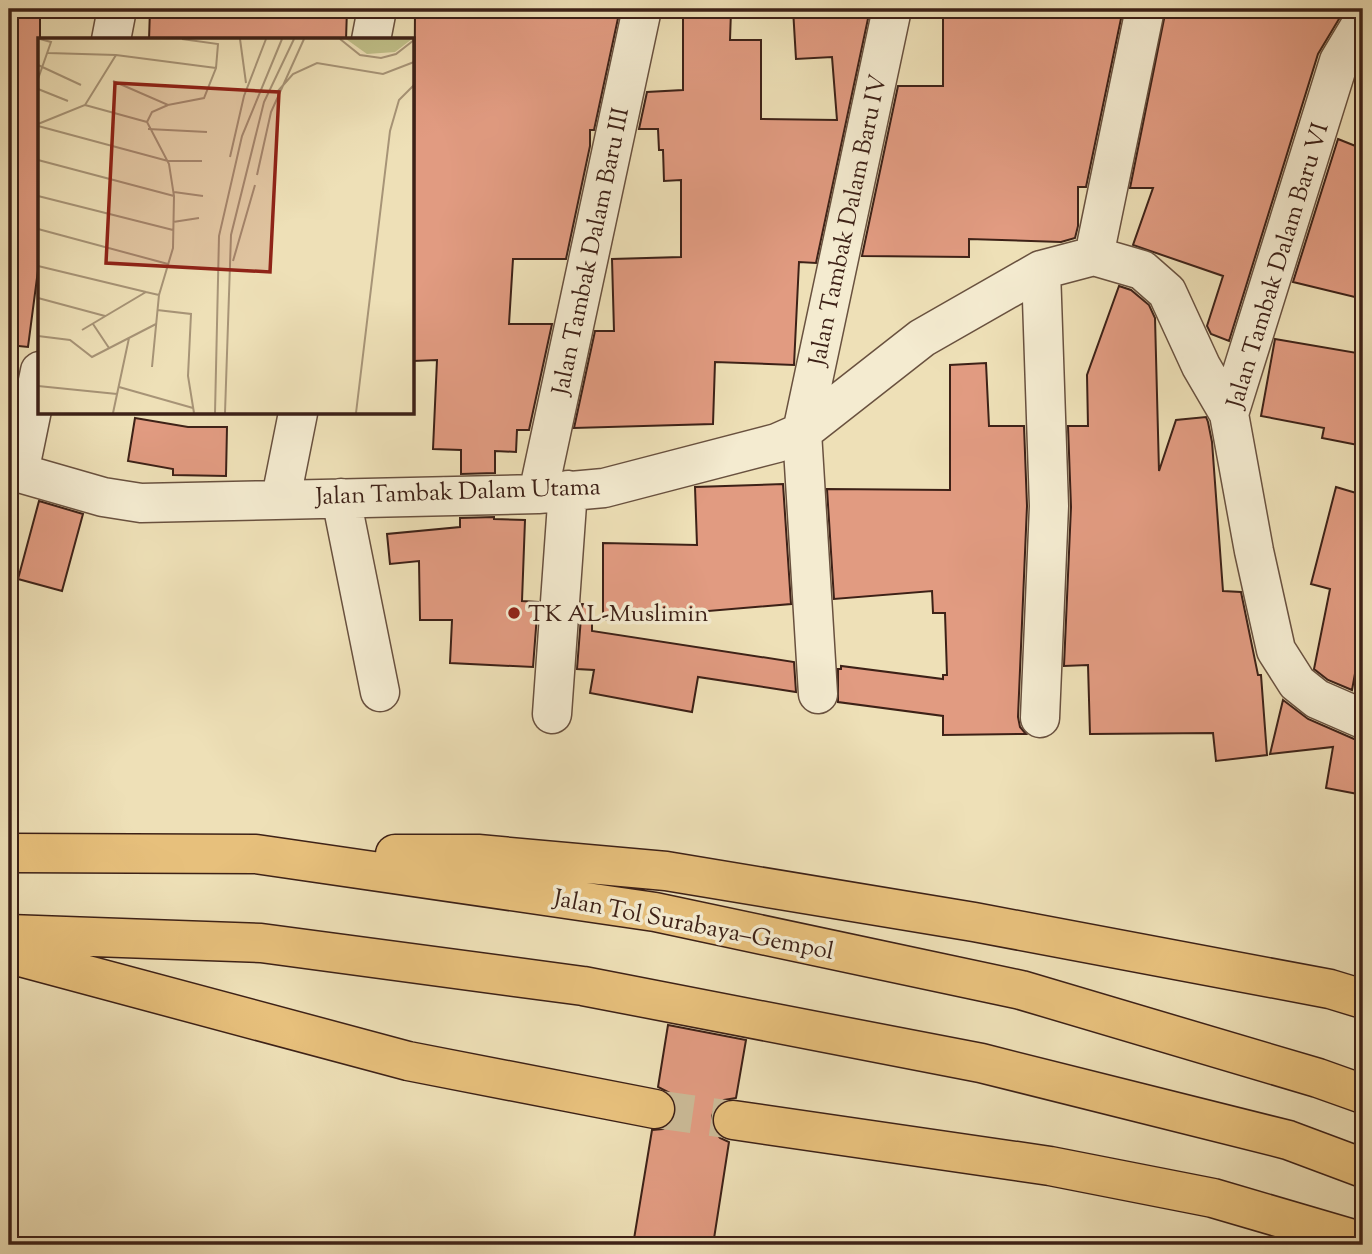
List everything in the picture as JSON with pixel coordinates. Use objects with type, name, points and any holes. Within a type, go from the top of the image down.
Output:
[{"type":"highway","name":"Jalan Tol Surabaya–Gempol","points":[[9,853],[256,854],[655,912],[1034,994],[1292,1070],[1363,1094]]},
{"type":"highway","points":[[256,854],[478,854],[667,871],[974,922],[1352,993]]},
{"type":"highway","points":[[9,934],[261,943],[583,986],[981,1063],[1289,1140],[1363,1168]]},
{"type":"highway","points":[[9,954],[408,1061],[655,1109]]},
{"type":"highway","points":[[733,1120],[1063,1168],[1213,1198],[1363,1242]]},
{"type":"street","points":[[111,38],[117,9]]},
{"type":"street","points":[[371,38],[377,9]]},
{"type":"street","name":"Jalan Tambak Dalam Baru III","points":[[552,714],[553,492],[642,9]]},
{"type":"street","name":"Jalan Tambak Dalam Baru IV","points":[[818,694],[802,432],[892,9]]},
{"type":"street","points":[[1145,9],[1094,256],[1142,270],[1167,292],[1201,366],[1229,414]]},
{"type":"street","name":"Jalan Tambak Dalam Baru VI","points":[[1363,21],[1339,61],[1229,414],[1254,551],[1276,650],[1297,683],[1317,699],[1363,719]]},
{"type":"street","name":"Jalan Tambak Dalam Utama","points":[[14,471],[124,501],[141,503],[553,492],[604,488],[778,443],[802,432],[922,338],[1041,270],[1094,256]]},
{"type":"street","points":[[1040,718],[1049,506],[1041,270]]},
{"type":"street","points":[[14,471],[38,379]]},
{"type":"street","points":[[281,498],[298,415]]},
{"type":"street","points":[[341,498],[380,692]]},
{"type":"building","points":[[9,9],[40,9],[38,270],[28,347],[9,345]]},
{"type":"building","points":[[150,9],[347,9],[346,38],[149,38]]},
{"type":"building","points":[[415,9],[620,9],[594,130],[590,130],[590,146],[566,259],[513,259],[509,324],[552,324],[529,430],[517,430],[516,452],[495,451],[495,473],[461,474],[461,450],[433,449],[437,360],[415,361]]},
{"type":"building","points":[[793,9],[868,9],[869,14],[816,263],[799,262],[794,365],[715,362],[713,424],[574,428],[595,331],[614,331],[612,259],[681,257],[681,180],[664,181],[663,150],[659,150],[658,129],[639,129],[647,92],[683,90],[683,10],[731,11],[730,40],[761,40],[761,119],[837,120],[832,57],[796,59]]},
{"type":"building","points":[[943,9],[1123,9],[1086,187],[1078,187],[1078,226],[1075,238],[1061,242],[969,239],[969,257],[862,256],[898,86],[943,86]]},
{"type":"building","points":[[1166,9],[1345,9],[1318,54],[1229,341],[1211,334],[1207,326],[1223,276],[1133,245],[1153,188],[1130,188]]},
{"type":"building","points":[[1338,139],[1363,149],[1363,299],[1293,282]]},
{"type":"building","points":[[1119,286],[1131,290],[1149,305],[1155,318],[1159,471],[1176,420],[1206,417],[1208,422],[1212,442],[1223,591],[1241,592],[1258,675],[1261,675],[1267,755],[1216,761],[1213,733],[1090,734],[1088,665],[1064,666],[1071,507],[1068,426],[1088,426],[1087,375]]},
{"type":"building","points":[[1275,339],[1363,354],[1363,446],[1322,438],[1324,428],[1261,416]]},
{"type":"building","points":[[986,363],[989,426],[1024,426],[1027,506],[1018,717],[1020,727],[1026,734],[943,735],[943,716],[838,702],[838,669],[841,669],[841,666],[943,679],[943,675],[947,675],[945,613],[933,613],[932,591],[834,599],[827,489],[950,490],[950,365]]},
{"type":"building","points":[[135,418],[188,427],[227,427],[226,476],[173,475],[173,469],[128,461]]},
{"type":"building","points":[[783,484],[791,604],[603,620],[603,543],[697,545],[695,487]]},
{"type":"building","points":[[1336,487],[1363,495],[1363,630],[1352,690],[1328,680],[1314,669],[1330,589],[1311,584]]},
{"type":"building","points":[[39,501],[83,514],[62,591],[18,579]]},
{"type":"building","points":[[460,518],[525,520],[522,601],[538,602],[533,667],[450,663],[452,620],[420,620],[419,561],[390,564],[387,534],[460,527]]},
{"type":"building","points":[[582,604],[592,605],[592,631],[794,662],[796,692],[698,677],[692,712],[590,693],[594,670],[577,669]]},
{"type":"building","points":[[1283,700],[1308,719],[1354,739],[1363,740],[1363,795],[1326,788],[1333,747],[1270,754]]},
{"type":"building","points":[[668,1025],[746,1040],[736,1098],[724,1100],[716,1106],[712,1116],[713,1129],[720,1138],[729,1142],[713,1245],[633,1245],[652,1130],[663,1129],[671,1124],[677,1112],[670,1093],[658,1087]]},
{"type":"tunnel","points":[[655,1109],[733,1120]]},
{"type":"place","name":"TK AL-Muslimin","points":[[514,613]]}]
